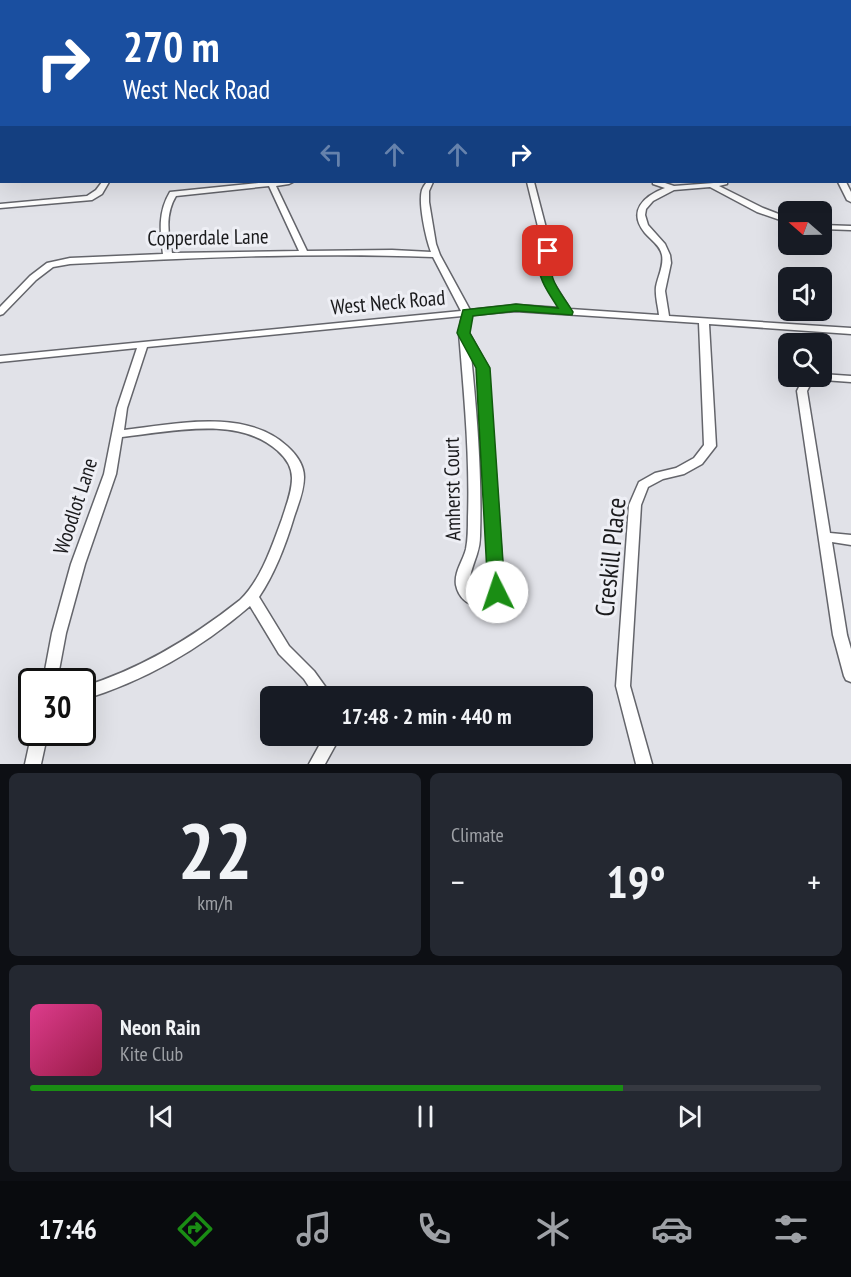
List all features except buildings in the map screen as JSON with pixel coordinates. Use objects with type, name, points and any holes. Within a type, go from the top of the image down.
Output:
[{"type":"street","points":[[0,206],[88,198],[99,192],[104,183]]},
{"type":"street","points":[[168,255],[163,230],[166,203],[173,194],[271,183],[304,253]]},
{"type":"street","points":[[429,183],[425,191],[425,202],[436,255],[467,313]]},
{"type":"street","points":[[530,183],[548,251],[544,274],[567,312]]},
{"type":"street","points":[[659,183],[673,188]]},
{"type":"street","points":[[665,319],[661,286],[667,262],[666,252],[642,222],[641,212],[646,203],[655,195],[673,188],[720,183]]},
{"type":"street","points":[[712,185],[760,210],[778,216]]},
{"type":"street","points":[[832,227],[851,228]]},
{"type":"street","name":"Copperdale Lane","points":[[0,312],[33,278],[50,265],[102,258],[304,253],[436,255]]},
{"type":"street","name":"West Neck Road","points":[[0,359],[516,308],[851,331]]},
{"type":"street","name":"Amherst Court","points":[[464,333],[483,368],[497,592],[491,600],[485,602],[479,602],[469,595],[463,580],[473,546],[473,463],[464,333],[467,313]]},
{"type":"street","name":"Creskill Place","points":[[644,764],[623,686],[635,505],[643,485],[659,476],[680,471],[698,461],[710,446],[704,322]]},
{"type":"street","name":"Woodlot Lane","points":[[52,668],[59,633],[78,564],[110,474],[122,408],[143,345]]},
{"type":"street","points":[[850,671],[840,635],[802,391],[807,381],[823,377],[851,379]]},
{"type":"street","points":[[96,690],[149,670],[190,645],[252,597],[273,556],[290,509],[298,478],[291,458],[279,445],[258,433],[236,427],[213,426],[118,434]]},
{"type":"street","points":[[825,537],[851,540]]},
{"type":"street","points":[[252,597],[284,650],[317,686]]},
{"type":"street","points":[[33,764],[37,746]]},
{"type":"street","points":[[317,764],[327,746]]},
{"type":"route","points":[[497,592],[492,544],[483,368],[464,333],[467,313],[516,308],[567,312],[544,274],[548,251]]}]
